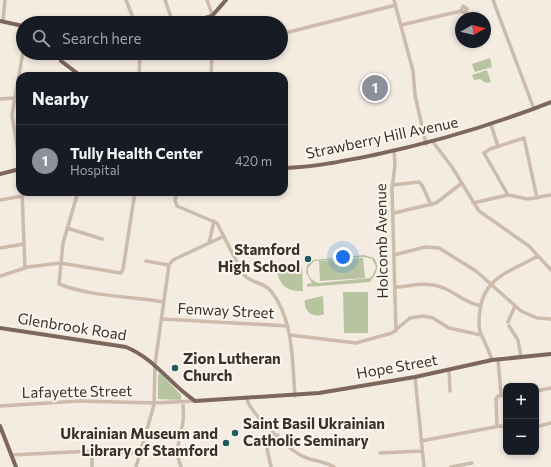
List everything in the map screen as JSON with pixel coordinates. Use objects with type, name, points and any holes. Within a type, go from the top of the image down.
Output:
[{"type":"main road","points":[[212,16],[226,0]]},
{"type":"main road","points":[[1,21],[16,24]]},
{"type":"main road","points":[[64,60],[77,72]]},
{"type":"main road","name":"Strawberry Hill Avenue","points":[[288,168],[324,164],[426,144],[491,125],[551,102]]},
{"type":"main road","points":[[0,174],[16,170]]},
{"type":"main road","name":"Glenbrook Road","points":[[0,328],[126,347],[141,354],[155,364],[187,396],[195,401]]},
{"type":"main road","name":"Hope Street","points":[[247,399],[295,396],[415,377],[498,359],[551,354]]},
{"type":"main road","points":[[195,401],[247,399]]},
{"type":"main road","points":[[0,426],[16,467]]},
{"type":"street","points":[[1,21],[5,0]]},
{"type":"street","points":[[126,0],[132,16]]},
{"type":"street","points":[[165,0],[171,16]]},
{"type":"street","points":[[207,0],[212,16]]},
{"type":"street","points":[[394,0],[413,71],[415,95],[426,144]]},
{"type":"street","points":[[493,0],[534,109]]},
{"type":"street","points":[[288,32],[396,5]]},
{"type":"street","points":[[401,25],[460,11]]},
{"type":"street","points":[[19,72],[21,60]]},
{"type":"street","points":[[139,72],[140,60]]},
{"type":"street","points":[[211,72],[212,60]]},
{"type":"street","points":[[16,85],[12,122],[16,143]]},
{"type":"street","points":[[0,99],[14,98]]},
{"type":"street","points":[[491,125],[498,146]]},
{"type":"street","points":[[508,196],[484,155],[488,150],[524,138],[537,198]]},
{"type":"street","points":[[433,142],[462,183],[473,203],[482,213],[526,244],[551,270]]},
{"type":"street","name":"Holcomb Avenue","points":[[394,150],[395,165],[392,185],[394,213],[396,331]]},
{"type":"street","points":[[392,185],[420,183],[431,205]]},
{"type":"street","points":[[394,213],[431,205],[441,201],[462,183]]},
{"type":"street","points":[[473,203],[508,196],[524,199],[551,195]]},
{"type":"street","points":[[0,200],[16,196]]},
{"type":"street","points":[[22,196],[25,268]]},
{"type":"street","points":[[77,196],[67,228],[60,263],[59,284],[92,294],[119,295],[164,302]]},
{"type":"street","points":[[0,276],[25,268],[60,263],[89,269],[121,273],[123,269],[134,196]]},
{"type":"street","points":[[177,196],[176,203],[180,208],[214,221],[219,226],[240,270],[247,278],[264,285],[271,290],[288,326],[295,396]]},
{"type":"street","points":[[209,243],[214,221]]},
{"type":"street","points":[[67,228],[102,239]]},
{"type":"street","points":[[136,467],[154,403],[155,364],[169,265],[173,260],[224,236]]},
{"type":"street","points":[[0,248],[24,244]]},
{"type":"street","points":[[394,255],[425,247],[436,247],[472,268],[515,306],[533,317],[551,318]]},
{"type":"street","points":[[492,360],[481,335],[479,318],[481,306],[490,285],[504,273],[538,256]]},
{"type":"street","points":[[146,261],[169,265]]},
{"type":"street","points":[[395,287],[416,284],[432,285],[445,288],[470,303],[481,306]]},
{"type":"street","points":[[515,306],[509,324],[518,340],[521,357]]},
{"type":"street","points":[[290,335],[352,344],[387,335],[396,331],[410,318],[423,316],[433,318],[454,330],[481,335]]},
{"type":"street","name":"Fenway Street","points":[[162,319],[288,326]]},
{"type":"street","points":[[497,426],[496,400],[498,396],[501,396],[498,359]]},
{"type":"street","points":[[449,370],[451,386],[450,391]]},
{"type":"street","points":[[415,377],[424,467]]},
{"type":"street","points":[[539,390],[551,388]]},
{"type":"street","points":[[247,399],[252,410],[300,455],[334,467]]},
{"type":"street","name":"Lafayette Street","points":[[0,406],[80,401],[154,403],[195,401]]},
{"type":"street","points":[[182,467],[178,455],[178,444],[183,420],[183,402]]},
{"type":"street","points":[[539,426],[551,423]]},
{"type":"street","points":[[421,440],[503,426]]},
{"type":"street","points":[[271,467],[267,449],[278,435]]},
{"type":"street","points":[[11,455],[92,451],[140,453]]},
{"type":"street","points":[[92,451],[92,467]]},
{"type":"street","points":[[380,453],[422,451]]},
{"type":"street","points":[[451,467],[472,463]]},
{"type":"green space","points":[[490,58],[492,67],[475,72],[472,64]]},
{"type":"green space","points":[[487,70],[491,82],[486,83],[480,79],[474,80],[472,75]]},
{"type":"green space","points":[[364,255],[374,258],[377,268],[370,282],[307,287],[307,284],[312,283],[306,273],[307,265],[312,260]],"holes":[[[364,257],[372,259],[376,267],[370,278],[319,283],[314,281],[308,273],[308,268],[314,261]]]},
{"type":"green space","points":[[363,258],[365,278],[320,281],[319,261]]},
{"type":"green space","points":[[299,266],[302,267],[303,291],[288,289],[281,283],[277,269]]},
{"type":"green space","points":[[343,292],[368,292],[368,333],[344,333]]},
{"type":"green space","points":[[323,296],[324,314],[313,315],[307,311],[305,300]]},
{"type":"green space","points":[[160,373],[181,395],[181,400],[158,399],[158,375]]},
{"type":"place","name":"Tully Health Center","points":[[375,88]]},
{"type":"place","name":"Stamford High School","points":[[308,259]]},
{"type":"place","name":"Zion Lutheran Church","points":[[175,368]]},
{"type":"place","name":"Saint Basil Ukrainian Catholic Seminary","points":[[235,433]]},
{"type":"place","name":"Ukrainian Museum and Library of Stamford","points":[[226,443]]}]
